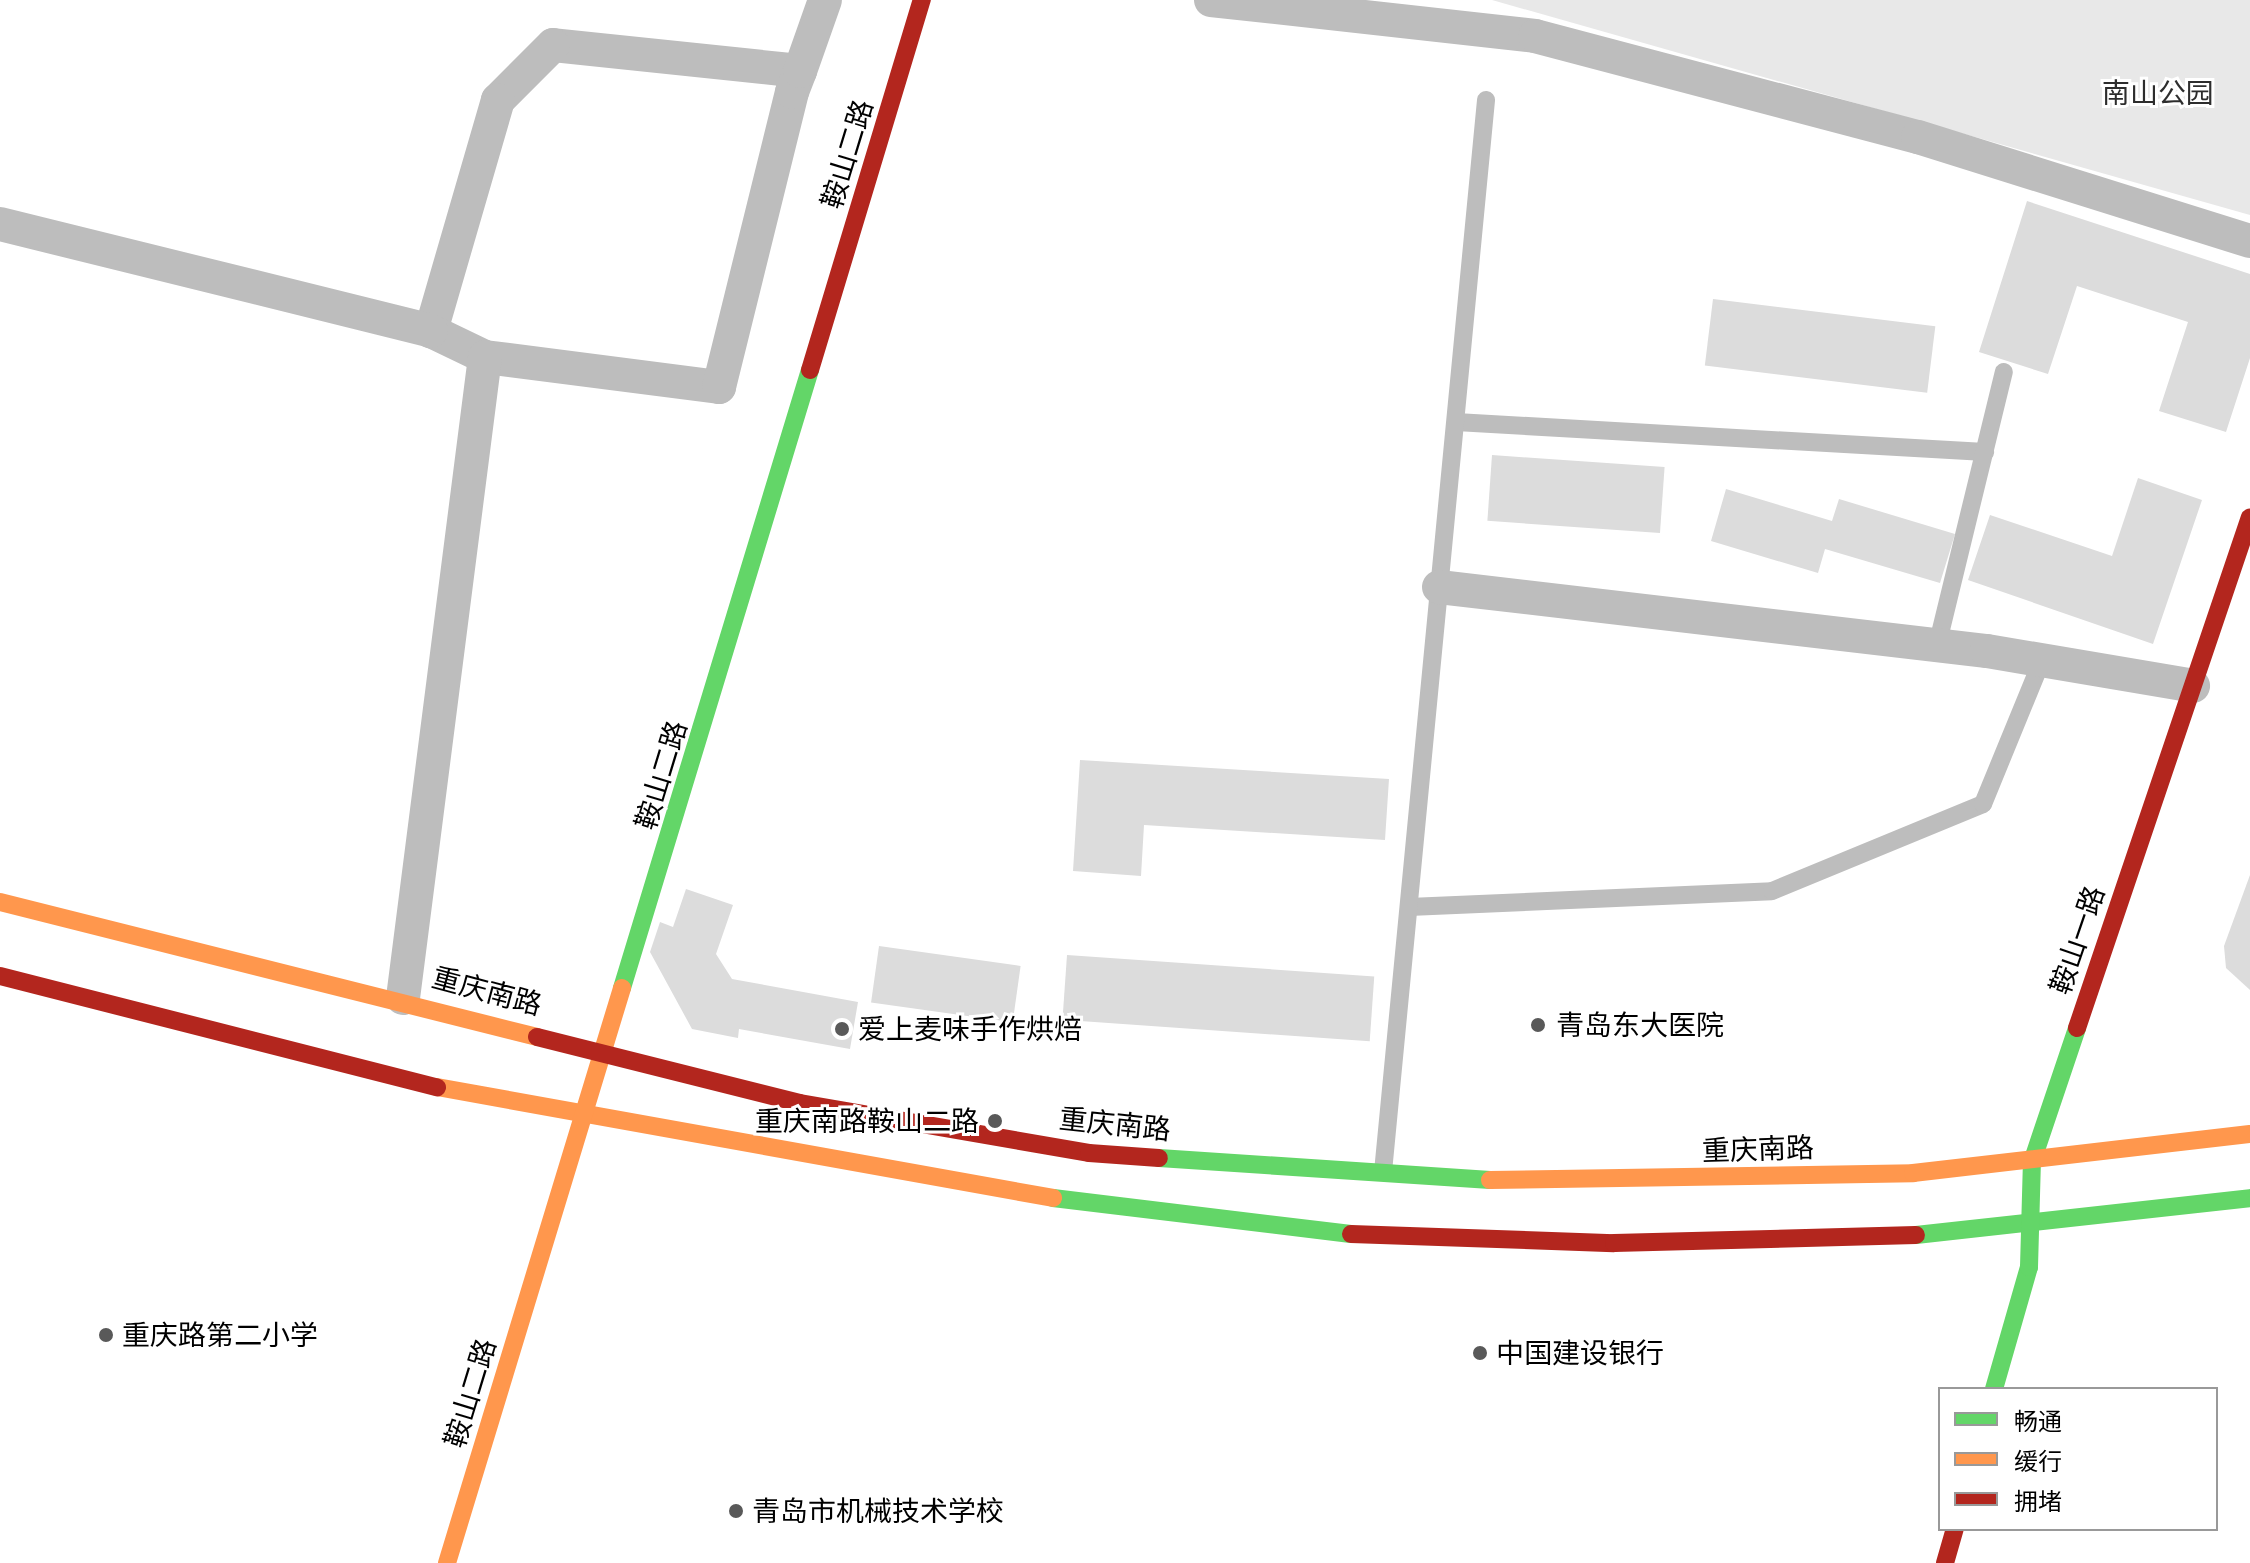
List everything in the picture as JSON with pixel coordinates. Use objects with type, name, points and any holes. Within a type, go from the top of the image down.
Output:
[{"type":"main road","name":"鞍山二路","points":[[447,1563],[606,1052],[922,0]]},
{"type":"main road","name":"鞍山一路","points":[[1995,1387],[2029,1267],[2032,1162],[2250,517]]},
{"type":"main road","name":"重庆南路","points":[[0,902],[403,998],[800,1103],[1089,1153],[1541,1183],[1913,1173],[2032,1162],[2250,1134]]},
{"type":"main road","points":[[0,976],[464,1094],[1024,1194],[1303,1232],[1614,1243],[1884,1238],[2030,1226],[2250,1198]]},
{"type":"main road","points":[[1945,1563],[1954,1531]]},
{"type":"street","points":[[0,224],[431,331],[485,357],[719,387],[800,71],[825,0]]},
{"type":"street","points":[[1211,0],[1535,36],[1918,137],[2250,241]]},
{"type":"street","points":[[431,331],[498,100],[553,45],[800,71]]},
{"type":"street","points":[[403,998],[485,357]]},
{"type":"street","points":[[1439,587],[1937,646],[2193,686]]},
{"type":"lane","points":[[1383,1172],[1486,100]]},
{"type":"lane","points":[[1937,646],[2004,372]]},
{"type":"lane","points":[[1456,422],[1985,452]]},
{"type":"lane","points":[[1409,907],[1772,891],[1983,804],[2042,660]]},
{"type":"green space","name":"南山公园","points":[[1492,0],[2250,0],[2250,215]]},
{"type":"building","points":[[2027,201],[2250,274],[2250,358],[2226,432],[2159,411],[2188,322],[2077,286],[2048,374],[1979,352]]},
{"type":"building","points":[[1713,299],[1935,326],[1927,393],[1705,366]]},
{"type":"building","points":[[1492,455],[1665,467],[1660,533],[1487,521]]},
{"type":"building","points":[[2138,478],[2202,500],[2153,644],[1968,580],[1990,515],[2112,556]]},
{"type":"building","points":[[1726,489],[1832,521],[1839,499],[1955,534],[1940,583],[1825,549],[1818,573],[1711,541]]},
{"type":"building","points":[[1080,760],[1389,779],[1385,840],[1144,825],[1141,876],[1073,871]]},
{"type":"building","points":[[2250,875],[2250,990],[2226,968],[2224,946]]},
{"type":"building","points":[[686,889],[733,905],[716,954],[732,979],[858,1002],[850,1049],[739,1029],[738,1038],[692,1029],[650,952],[660,922],[673,927]]},
{"type":"building","points":[[879,946],[1021,966],[1013,1022],[871,1002]]},
{"type":"building","points":[[1067,955],[1374,976],[1370,1041],[1062,1020]]},
{"type":"traffic: fast","points":[[622,988],[810,370]]},
{"type":"traffic: fast","points":[[1995,1387],[2029,1267],[2032,1162],[2077,1028]]},
{"type":"traffic: fast","points":[[1159,1158],[1490,1180]]},
{"type":"traffic: fast","points":[[1053,1198],[1351,1234]]},
{"type":"traffic: fast","points":[[1916,1235],[2250,1198]]},
{"type":"traffic: slow","points":[[0,902],[537,1037]]},
{"type":"traffic: slow","points":[[447,1563],[622,988]]},
{"type":"traffic: slow","points":[[437,1087],[1053,1198]]},
{"type":"traffic: slow","points":[[1490,1180],[1913,1173],[2250,1134]]},
{"type":"traffic: jam","points":[[810,370],[922,0]]},
{"type":"traffic: jam","points":[[2077,1028],[2250,517]]},
{"type":"traffic: jam","points":[[0,976],[437,1087]]},
{"type":"traffic: jam","points":[[537,1037],[800,1103],[1089,1153],[1159,1158]]},
{"type":"traffic: jam","points":[[1351,1234],[1614,1243],[1916,1235]]},
{"type":"traffic: jam","points":[[1945,1563],[1954,1531]]},
{"type":"place","name":"青岛东大医院","points":[[1538,1025]]},
{"type":"place","name":"爱上麦味手作烘焙","points":[[842,1029]]},
{"type":"place","name":"重庆南路鞍山二路","points":[[995,1121]]},
{"type":"place","name":"重庆路第二小学","points":[[106,1335]]},
{"type":"place","name":"中国建设银行","points":[[1480,1353]]},
{"type":"place","name":"青岛市机械技术学校","points":[[736,1511]]}]
